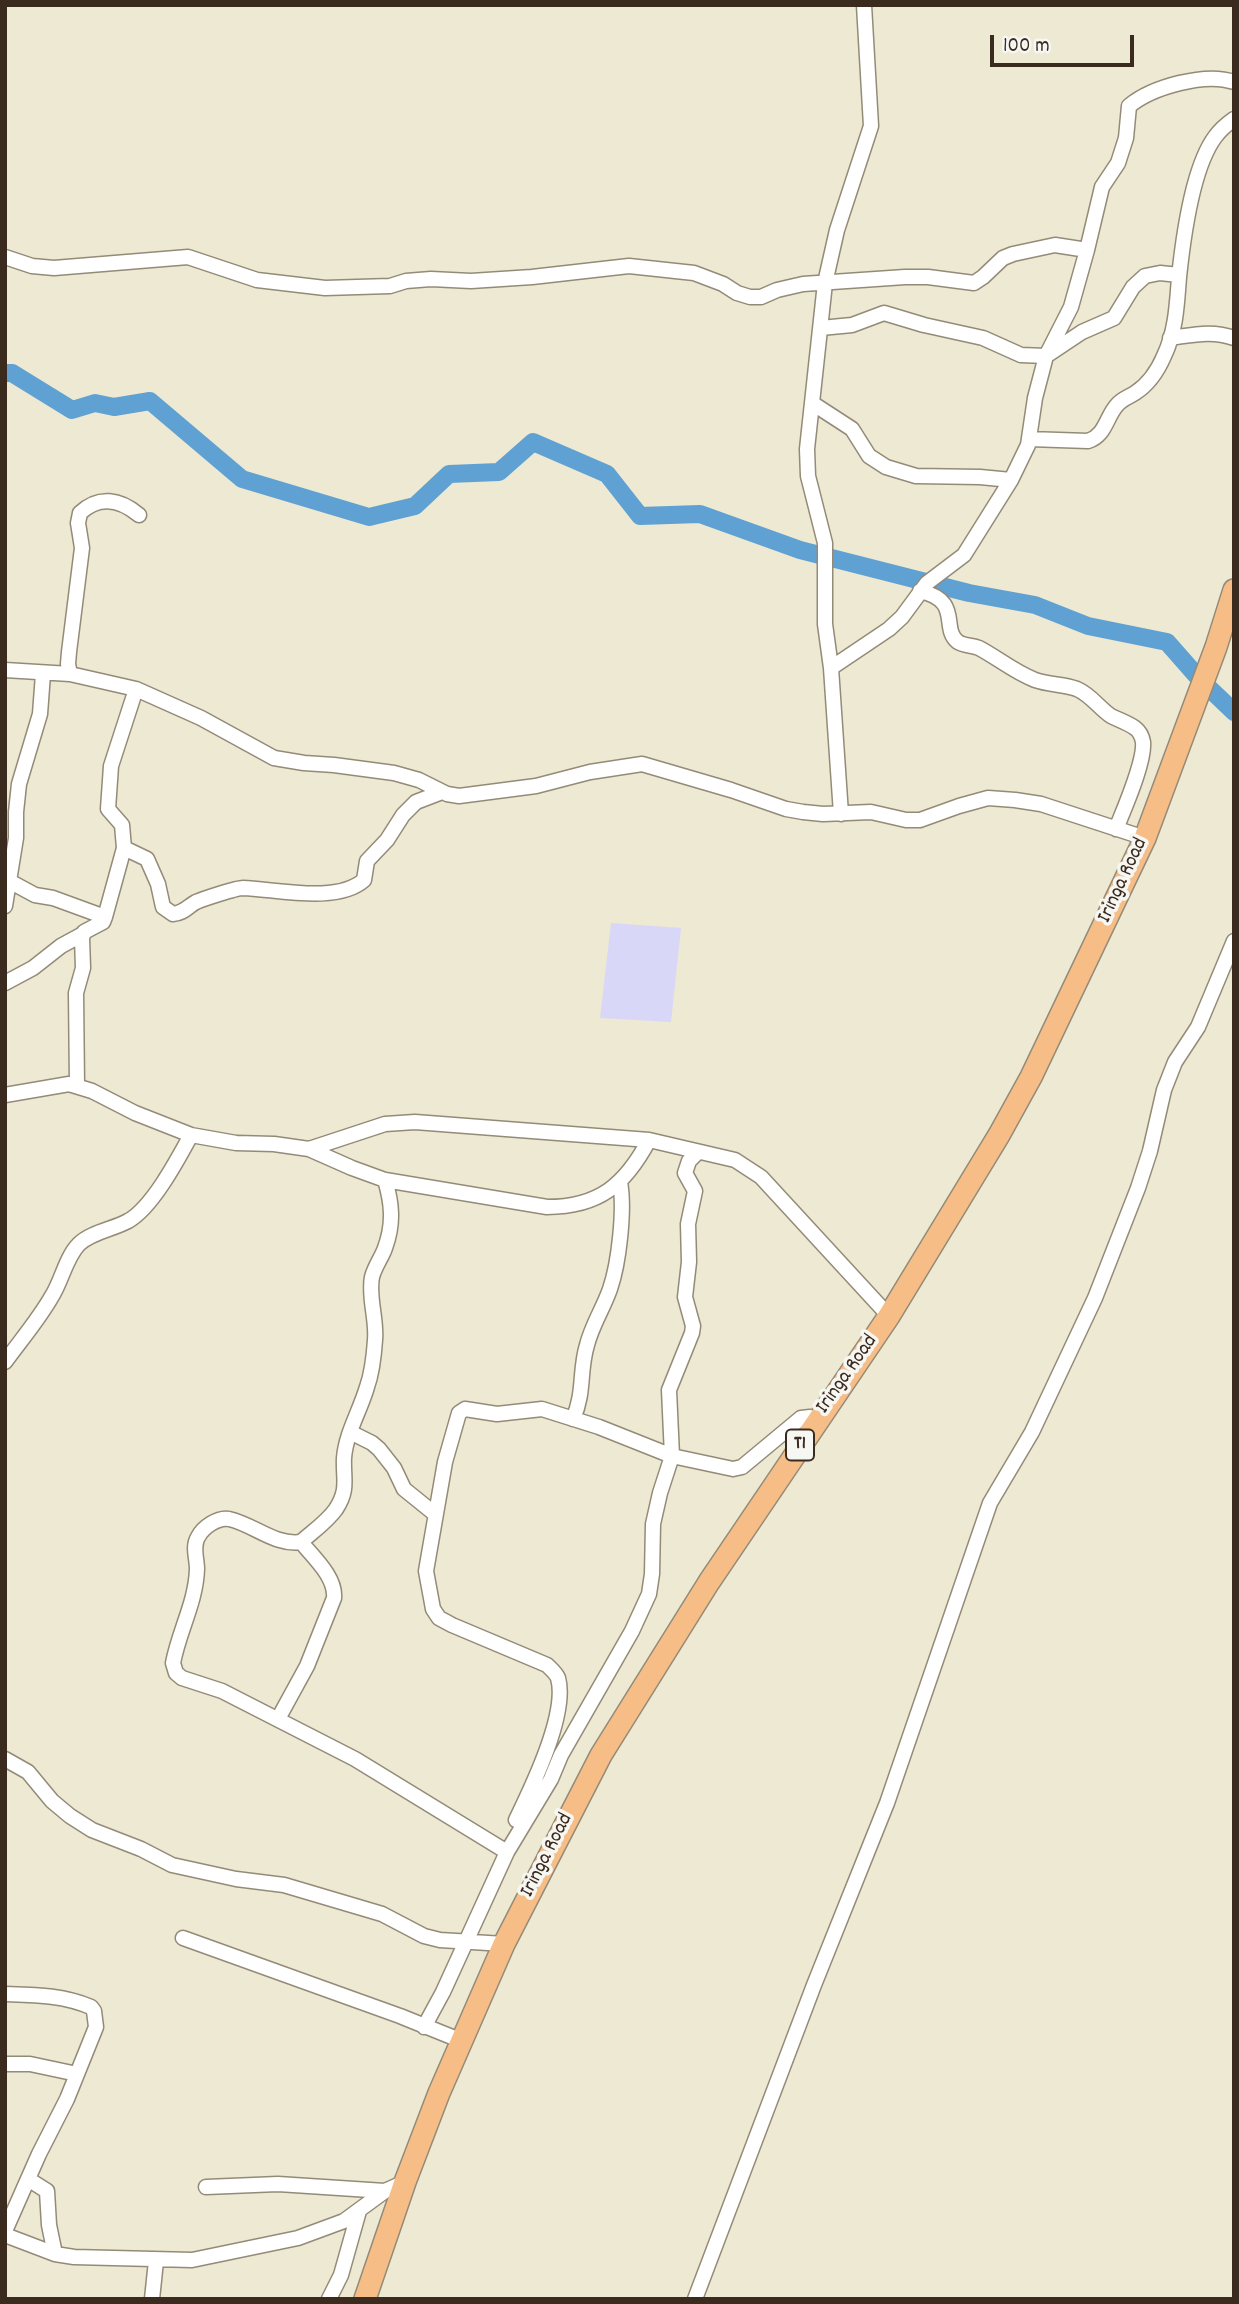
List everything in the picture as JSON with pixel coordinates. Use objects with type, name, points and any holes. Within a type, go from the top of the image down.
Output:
[{"type":"highway","name":"Iringa Road","points":[[365,2299],[405,2182],[503,1944],[601,1755],[709,1583],[817,1419],[889,1316],[999,1135],[1031,1077],[1144,838],[1216,647],[1234,590]]},
{"type":"street","points":[[841,814],[825,613],[825,543],[808,464],[811,403],[825,283],[837,230],[871,126],[864,5]]},
{"type":"street","points":[[831,668],[890,629],[902,617],[919,591],[967,552],[1011,480],[1029,439],[1035,398],[1046,356],[1070,307],[1102,187],[1118,163],[1124,145],[1129,106],[1137,99],[1160,89],[1191,81],[1217,79],[1234,82]]},
{"type":"street","points":[[1029,439],[1088,441],[1096,438],[1101,434],[1116,405],[1134,394],[1156,373],[1176,315],[1189,211],[1200,170],[1213,139],[1234,119]]},
{"type":"street","points":[[5,257],[32,266],[54,268],[188,257],[257,280],[325,288],[390,286],[406,281],[430,279],[471,281],[532,278],[629,266],[694,273],[750,297],[761,297],[803,284],[916,276],[974,283],[1003,258],[1013,254],[1055,245],[1087,250]]},
{"type":"street","points":[[821,328],[842,327],[884,313],[983,338],[1021,355],[1046,356],[1082,332],[1114,318],[1133,287],[1145,276],[1160,273],[1179,275]]},
{"type":"street","points":[[1170,338],[1207,332],[1234,338]]},
{"type":"street","points":[[811,403],[852,429],[869,456],[886,467],[916,476],[1011,480]]},
{"type":"street","points":[[70,674],[69,652],[82,548],[78,523],[80,513],[95,502],[105,500],[128,506],[139,515]]},
{"type":"street","points":[[919,591],[933,594],[943,601],[951,622],[952,634],[959,643],[979,648],[1004,665],[1034,679],[1076,689],[1089,696],[1110,715],[1138,730],[1143,742],[1142,752],[1136,776],[1115,829]]},
{"type":"street","points":[[5,670],[70,674],[136,689],[201,719],[274,758],[304,764],[394,773],[459,796],[536,786],[590,772],[642,764],[786,809],[823,814],[871,812],[906,820],[920,820],[988,799],[1015,800],[1041,804],[1144,838]]},
{"type":"street","points":[[5,906],[16,838],[18,792],[40,714],[43,674]]},
{"type":"street","points":[[5,983],[33,968],[71,939],[103,922],[106,917],[124,848],[123,828],[110,813],[107,804],[111,766],[136,689]]},
{"type":"street","points":[[124,848],[147,859],[158,884],[163,907],[173,914],[183,912],[198,901],[239,888],[315,893],[344,890],[364,880],[366,863],[370,856],[387,841],[412,806],[442,792]]},
{"type":"street","points":[[9,881],[35,895],[53,898],[106,917]]},
{"type":"street","points":[[77,1086],[76,993],[83,968],[83,934]]},
{"type":"street","points":[[695,2299],[814,1984],[887,1803],[990,1503],[1032,1432],[1095,1298],[1138,1188],[1150,1151],[1164,1090],[1175,1062],[1198,1027],[1234,941]]},
{"type":"street","points":[[5,1095],[64,1084],[77,1086],[191,1135],[236,1143],[274,1144],[309,1149],[385,1180],[547,1207],[585,1203],[610,1191],[620,1182],[649,1140]]},
{"type":"street","points":[[309,1149],[372,1128],[401,1122],[489,1126],[649,1140],[735,1160],[761,1177],[889,1316]]},
{"type":"street","points":[[5,1362],[52,1296],[67,1263],[79,1245],[138,1214],[166,1178],[191,1135]]},
{"type":"street","points":[[424,2026],[443,1992],[510,1847],[551,1779],[561,1755],[643,1609],[652,1584],[653,1524],[672,1456],[669,1390],[690,1340],[693,1326],[685,1297],[689,1262],[688,1224],[695,1191],[685,1174],[689,1161],[698,1152]]},
{"type":"street","points":[[385,1180],[391,1206],[391,1226],[385,1248],[373,1274],[375,1327],[372,1360],[368,1385],[350,1433],[344,1459],[346,1478],[341,1498],[330,1516],[301,1542],[273,1537],[230,1519],[216,1521],[203,1530],[195,1545],[197,1570],[193,1595],[173,1663],[176,1673],[183,1678],[222,1691],[278,1719],[355,1759],[510,1847]]},
{"type":"street","points":[[573,1419],[580,1403],[586,1348],[592,1328],[610,1290],[615,1270],[623,1196],[620,1182]]},
{"type":"street","points":[[510,1847],[513,1827],[555,1725],[559,1700],[558,1677],[547,1665],[439,1618],[430,1600],[426,1571],[435,1514],[445,1462],[462,1410],[498,1414],[542,1409],[600,1427],[672,1456],[738,1469],[801,1418],[810,1416],[817,1419]]},
{"type":"street","points":[[350,1433],[379,1449],[394,1468],[404,1489],[435,1514]]},
{"type":"street","points":[[278,1719],[307,1666],[335,1592],[329,1577],[301,1542]]},
{"type":"street","points":[[5,1759],[28,1772],[52,1801],[92,1830],[141,1849],[172,1865],[236,1880],[284,1885],[382,1914],[424,1936],[458,1942],[503,1944]]},
{"type":"street","points":[[183,1938],[257,1963],[461,2041]]},
{"type":"street","points":[[5,1994],[57,1996],[84,2004],[93,2010],[96,2027],[5,2233],[55,2254],[156,2261],[192,2260],[298,2238],[344,2221],[385,2191],[405,2182]]},
{"type":"street","points":[[5,2064],[30,2064],[77,2074]]},
{"type":"street","points":[[28,2179],[47,2191],[49,2225],[55,2254]]},
{"type":"street","points":[[206,2187],[278,2184],[385,2191]]},
{"type":"street","points":[[329,2299],[341,2275],[359,2211]]},
{"type":"street","points":[[152,2299],[156,2261]]},
{"type":"shaded area","points":[[611,923],[681,928],[671,1022],[600,1018]]},
{"type":"waterway","points":[[5,373],[12,373],[72,410],[95,403],[114,407],[150,401],[242,479],[369,517],[415,506],[449,474],[499,472],[533,442],[607,474],[640,516],[700,514],[800,550],[969,593],[1035,605],[1088,626],[1167,642],[1196,675]]},
{"type":"waterway","points":[[1210,689],[1234,712]]}]
